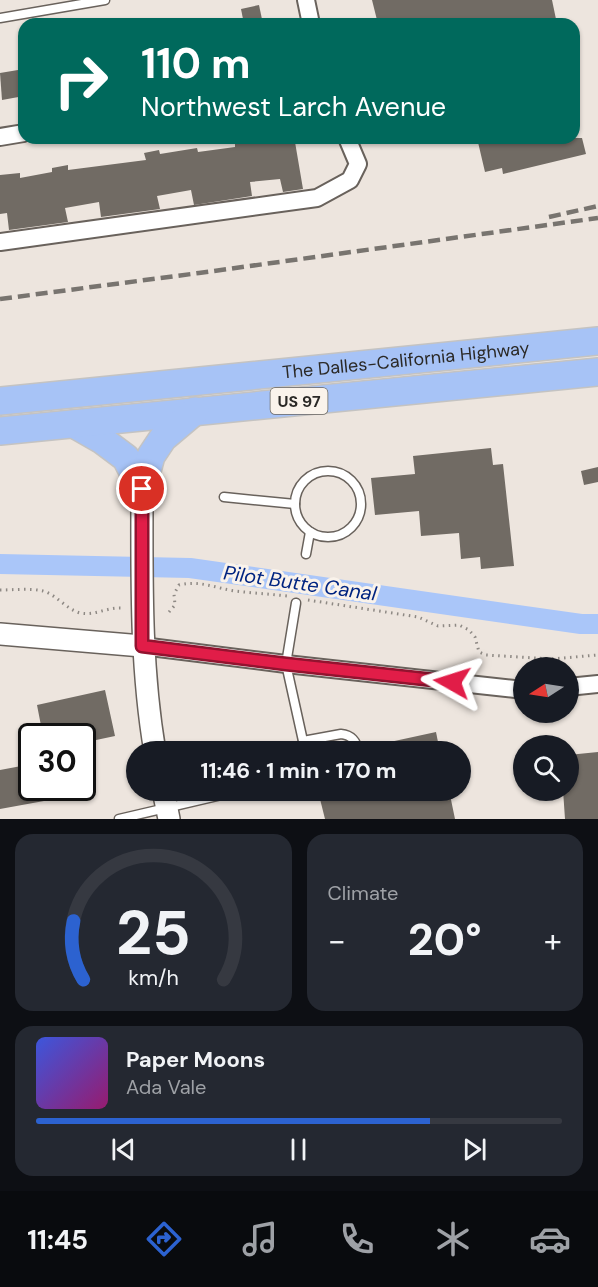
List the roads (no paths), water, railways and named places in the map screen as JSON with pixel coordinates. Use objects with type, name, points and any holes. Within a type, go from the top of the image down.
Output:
[{"type":"highway","name":"The Dalles-California Highway","points":[[0,401],[598,341]]},
{"type":"highway","name":"The Dalles-California Highway","points":[[0,431],[598,372]]},
{"type":"highway","points":[[142,489],[151,456],[164,438],[195,411]]},
{"type":"highway","points":[[74,424],[102,440],[126,458],[142,489]]},
{"type":"street","points":[[306,0],[310,18]]},
{"type":"street","points":[[0,137],[18,135]]},
{"type":"street","points":[[0,242],[317,198],[350,180],[358,164],[350,144]]},
{"type":"street","points":[[142,489],[142,646],[147,706],[153,741]]},
{"type":"street","points":[[0,634],[142,646],[513,689]]},
{"type":"street","points":[[579,686],[598,684]]},
{"type":"lane","points":[[0,18],[105,0]]},
{"type":"lane","points":[[331,470],[351,479],[362,498],[362,509],[358,520],[351,529],[331,538],[320,537],[302,525],[295,504],[302,483],[320,471],[331,470]]},
{"type":"lane","points":[[224,497],[295,504]]},
{"type":"lane","points":[[306,554],[310,532]]},
{"type":"lane","points":[[300,602],[286,664],[303,741],[341,734],[355,741]]},
{"type":"lane","points":[[120,819],[191,801]]},
{"type":"waterway","name":"Pilot Butte Canal","points":[[0,564],[190,568],[581,624],[598,624]]},
{"type":"railway","points":[[549,217],[598,206]]},
{"type":"railway","points":[[0,299],[598,218]]}]
